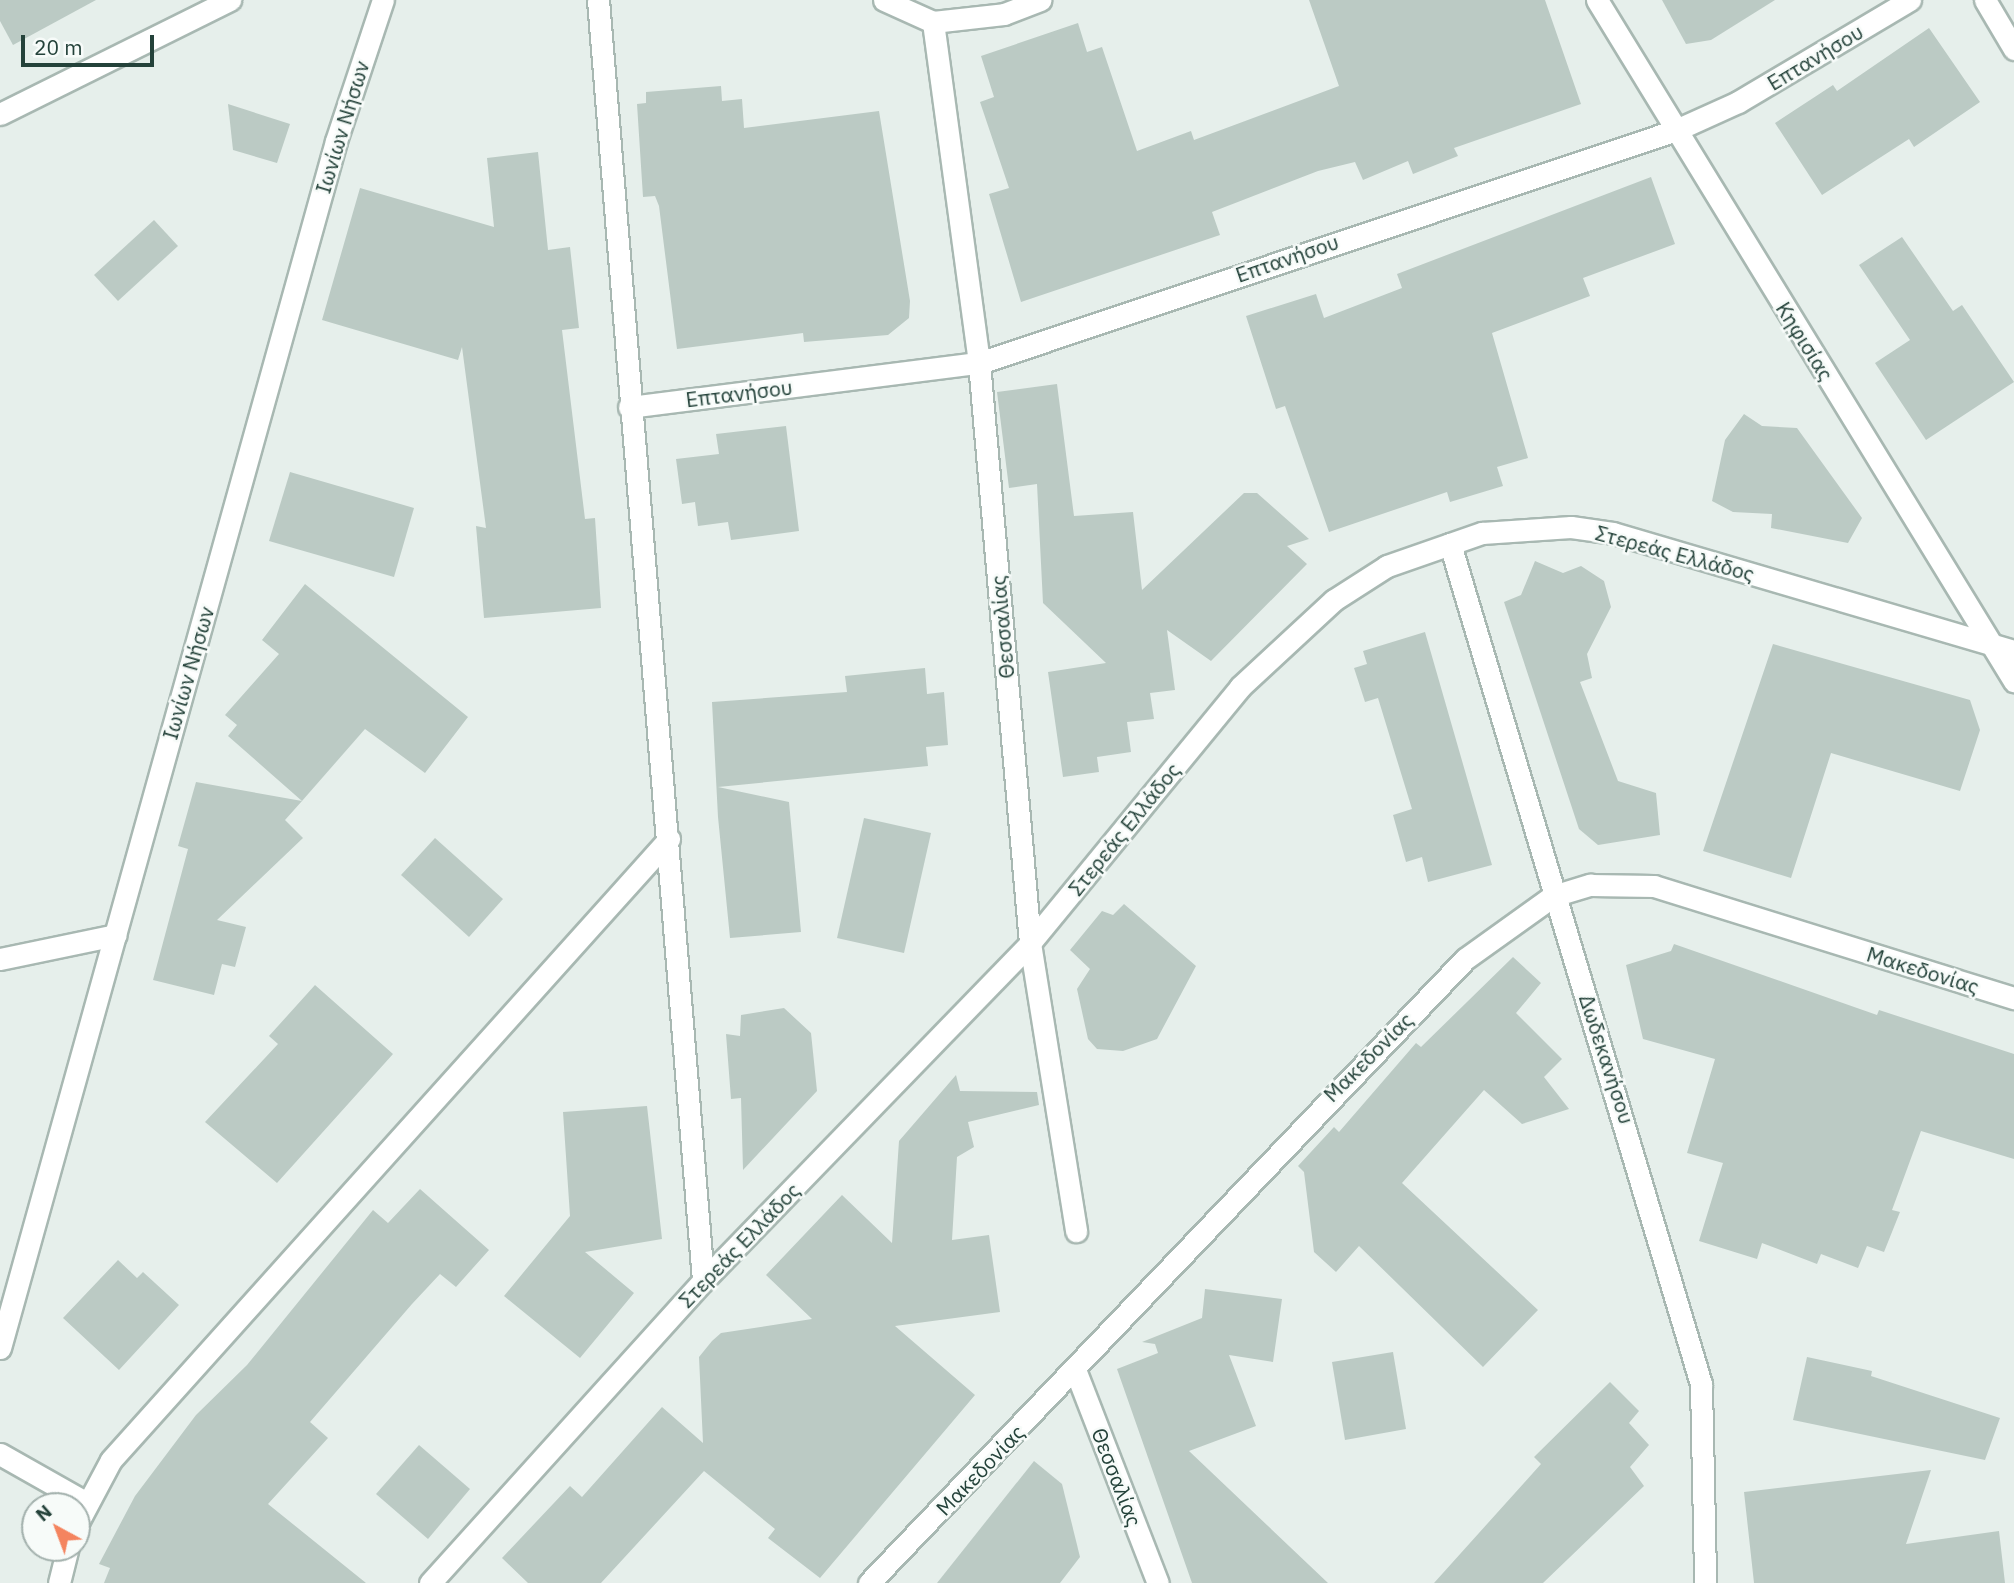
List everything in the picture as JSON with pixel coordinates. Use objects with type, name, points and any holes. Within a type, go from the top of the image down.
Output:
[{"type":"street","points":[[0,114],[230,0]]},
{"type":"street","name":"Ιωνίων Νήσων","points":[[0,1348],[332,154],[383,0]]},
{"type":"street","points":[[598,0],[629,407],[669,839],[703,1281]]},
{"type":"street","points":[[884,0],[933,22],[1004,14],[1040,0]]},
{"type":"street","name":"Κηφισίας","points":[[1597,0],[2014,681]]},
{"type":"street","name":"Επτανήσου","points":[[629,407],[979,363],[1676,130],[1738,103],[1910,0]]},
{"type":"street","points":[[1985,0],[2014,49]]},
{"type":"street","name":"Θεσσαλίας","points":[[933,22],[979,363],[1030,943],[1076,1231]]},
{"type":"street","name":"Στερεάς Ελλάδος","points":[[430,1583],[703,1281],[1030,943],[1240,687],[1290,637],[1387,566],[1450,544],[1524,528],[1613,533],[2014,651]]},
{"type":"street","name":"Δωδεκανήσου","points":[[1450,544],[1553,896],[1609,1062],[1701,1384],[1705,1583]]},
{"type":"street","points":[[91,1492],[111,1460],[669,839]]},
{"type":"street","name":"Μακεδονίας","points":[[869,1583],[1076,1371],[1294,1131],[1465,959],[1553,896],[1590,884],[1654,886],[2014,998]]},
{"type":"street","points":[[0,958],[116,935]]},
{"type":"street","name":"Θεσσαλίας","points":[[1076,1371],[1158,1583]]},
{"type":"street","points":[[0,1454],[67,1492]]},
{"type":"street","points":[[59,1583],[64,1562]]},
{"type":"building","points":[[0,0],[96,0],[13,45],[0,21]]},
{"type":"building","points":[[1309,0],[1545,0],[1581,104],[1454,148],[1458,156],[1413,174],[1408,161],[1363,180],[1355,162],[1318,171],[1212,212],[1220,235],[1021,302],[989,194],[1009,188],[980,102],[994,97],[981,56],[1078,23],[1087,52],[1102,47],[1137,151],[1191,131],[1194,140],[1339,86]]},
{"type":"building","points":[[1662,0],[1775,0],[1711,40],[1686,44]]},
{"type":"building","points":[[1929,28],[1980,102],[1914,147],[1909,139],[1822,195],[1775,123],[1833,85],[1837,91]]},
{"type":"building","points":[[721,86],[722,101],[742,99],[744,128],[879,111],[910,301],[909,318],[888,335],[804,342],[803,333],[677,349],[659,206],[655,196],[643,197],[637,104],[646,103],[646,92]]},
{"type":"building","points":[[228,104],[290,124],[277,163],[233,150]]},
{"type":"building","points":[[538,152],[548,250],[570,247],[579,328],[562,330],[585,519],[595,518],[601,608],[484,618],[476,526],[486,528],[462,347],[458,360],[322,320],[360,188],[494,227],[487,158]]},
{"type":"building","points":[[1651,177],[1675,244],[1583,278],[1590,296],[1492,333],[1528,458],[1497,467],[1503,486],[1450,502],[1447,492],[1329,532],[1285,406],[1276,409],[1246,316],[1316,294],[1324,318],[1402,288],[1397,274]]},
{"type":"building","points":[[154,220],[178,246],[118,301],[94,275]]},
{"type":"building","points":[[1902,237],[1953,311],[1962,305],[2014,382],[1926,440],[1875,363],[1910,340],[1859,265]]},
{"type":"building","points":[[1057,384],[1074,516],[1133,512],[1142,590],[1244,493],[1257,493],[1309,539],[1287,546],[1307,564],[1211,661],[1167,630],[1175,690],[1150,693],[1154,719],[1127,722],[1131,752],[1097,757],[1099,772],[1063,777],[1048,672],[1106,663],[1043,603],[1037,484],[1009,488],[997,392]]},
{"type":"building","points":[[1744,414],[1762,426],[1797,428],[1862,518],[1848,543],[1771,528],[1772,514],[1733,512],[1712,501],[1725,440]]},
{"type":"building","points":[[786,426],[799,531],[731,540],[728,522],[698,526],[695,502],[682,504],[676,459],[719,454],[716,434]]},
{"type":"building","points":[[290,472],[414,508],[394,577],[269,541]]},
{"type":"building","points":[[1535,561],[1563,573],[1581,566],[1604,581],[1611,607],[1587,654],[1592,678],[1580,682],[1618,781],[1656,793],[1660,835],[1598,845],[1579,829],[1504,602],[1521,595]]},
{"type":"building","points":[[305,584],[468,717],[425,773],[365,729],[302,801],[228,736],[237,725],[225,715],[279,654],[262,640]]},
{"type":"building","points":[[1425,632],[1492,865],[1428,882],[1422,857],[1406,862],[1393,815],[1412,809],[1378,698],[1365,702],[1354,668],[1367,664],[1363,651]]},
{"type":"building","points":[[1773,644],[1970,700],[1980,730],[1960,791],[1831,753],[1791,878],[1703,851]]},
{"type":"building","points":[[925,668],[927,694],[944,692],[948,745],[926,747],[928,766],[718,787],[789,802],[801,932],[730,938],[718,817],[712,702],[847,692],[845,676]]},
{"type":"building","points":[[196,782],[302,801],[285,820],[303,838],[217,920],[246,927],[235,967],[222,964],[214,995],[153,980],[188,849],[178,846]]},
{"type":"building","points":[[864,818],[931,833],[904,953],[837,938]]},
{"type":"building","points":[[435,838],[503,899],[469,937],[401,875]]},
{"type":"building","points":[[1124,904],[1196,966],[1157,1039],[1123,1051],[1097,1049],[1088,1039],[1077,989],[1090,969],[1070,950],[1102,911],[1113,915]]},
{"type":"building","points":[[1674,944],[1877,1015],[1879,1010],[2014,1054],[2014,1159],[1921,1131],[1892,1210],[1900,1212],[1884,1252],[1867,1246],[1858,1268],[1821,1254],[1817,1264],[1762,1243],[1757,1259],[1699,1241],[1723,1163],[1687,1153],[1715,1059],[1643,1039],[1626,965],[1671,951]]},
{"type":"building","points":[[1513,957],[1541,983],[1516,1013],[1562,1059],[1544,1077],[1569,1109],[1522,1124],[1484,1090],[1402,1183],[1538,1310],[1483,1367],[1359,1246],[1336,1272],[1314,1252],[1304,1172],[1298,1166],[1334,1127],[1339,1132],[1416,1043],[1421,1047]]},
{"type":"building","points":[[315,985],[393,1054],[277,1183],[205,1122],[278,1044],[269,1036]]},
{"type":"building","points":[[784,1008],[811,1033],[817,1091],[743,1170],[741,1098],[731,1099],[726,1034],[740,1036],[741,1015]]},
{"type":"building","points":[[956,1075],[960,1091],[1037,1092],[1039,1105],[968,1122],[974,1147],[957,1157],[952,1240],[989,1235],[1000,1312],[895,1326],[975,1395],[820,1578],[768,1538],[775,1529],[704,1471],[601,1583],[528,1583],[502,1558],[570,1486],[582,1497],[662,1407],[703,1443],[699,1357],[712,1341],[721,1333],[812,1319],[766,1275],[842,1195],[892,1243],[899,1141]]},
{"type":"building","points":[[647,1106],[662,1239],[585,1252],[634,1293],[580,1358],[504,1296],[570,1216],[563,1112]]},
{"type":"building","points":[[420,1189],[489,1250],[456,1287],[440,1274],[412,1304],[310,1422],[328,1438],[268,1504],[366,1583],[104,1583],[110,1568],[99,1564],[135,1496],[196,1415],[247,1365],[373,1210],[388,1223]]},
{"type":"building","points":[[118,1260],[137,1278],[143,1272],[179,1305],[119,1370],[63,1318]]},
{"type":"building","points":[[1205,1289],[1282,1299],[1273,1362],[1229,1355],[1256,1426],[1189,1451],[1328,1583],[1192,1583],[1117,1369],[1158,1353],[1155,1344],[1142,1342],[1202,1318]]},
{"type":"building","points":[[1393,1352],[1406,1429],[1345,1440],[1332,1362]]},
{"type":"building","points":[[1807,1357],[1872,1371],[1871,1376],[2000,1418],[1985,1460],[1793,1420]]},
{"type":"building","points":[[1610,1382],[1639,1411],[1629,1423],[1649,1445],[1630,1467],[1644,1486],[1543,1583],[1434,1583],[1541,1464],[1534,1457]]},
{"type":"building","points":[[419,1445],[470,1489],[428,1539],[376,1494]]},
{"type":"building","points":[[1034,1461],[1062,1484],[1080,1557],[1060,1583],[937,1583]]},
{"type":"building","points":[[1931,1470],[1906,1544],[1999,1531],[2005,1583],[1754,1583],[1744,1492]]}]
